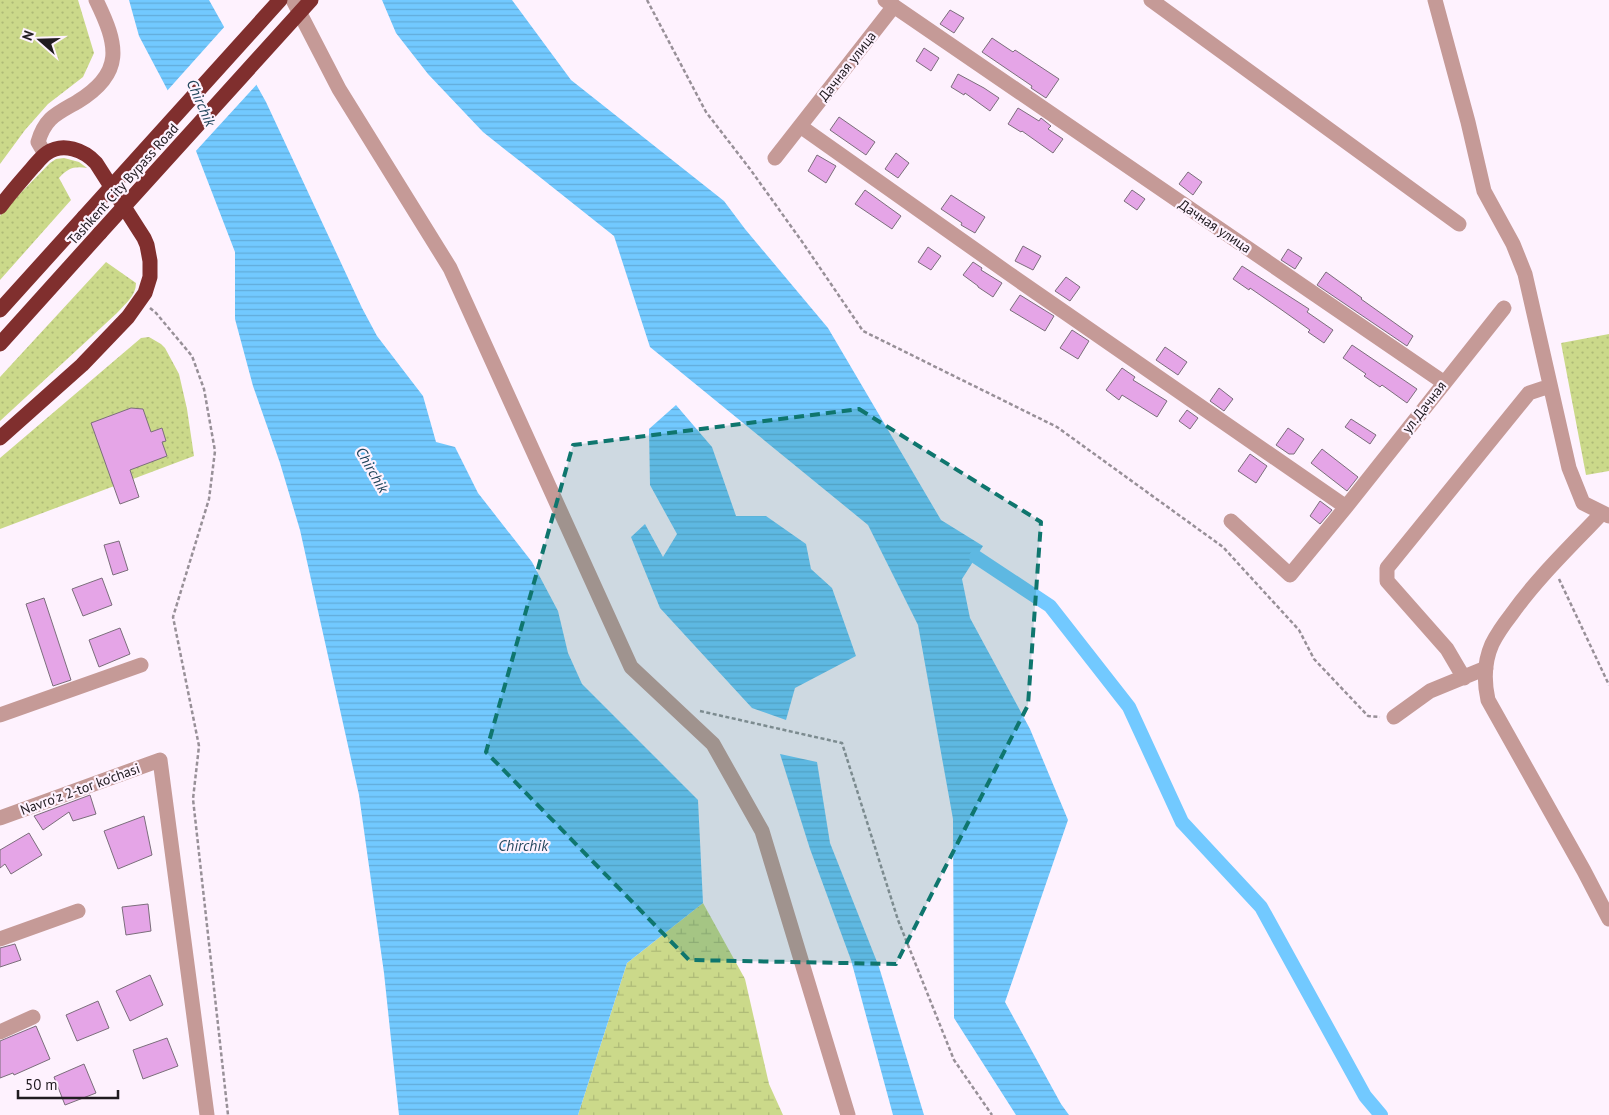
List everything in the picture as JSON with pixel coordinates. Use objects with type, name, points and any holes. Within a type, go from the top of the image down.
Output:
[{"type":"highway","name":"Tashkent City Bypass Road","points":[[0,310],[280,0]]},
{"type":"highway","name":"Tashkent City Bypass Road","points":[[0,344],[311,0]]},
{"type":"highway","points":[[0,207],[45,154],[56,149],[72,148],[86,154],[96,163],[144,238],[150,261],[150,277],[141,300],[128,317],[82,365],[0,438]]},
{"type":"street","points":[[45,154],[38,142],[42,128],[54,115],[90,94],[105,80],[112,65],[114,51],[111,35],[96,0]]},
{"type":"street","points":[[293,0],[339,89],[450,268],[631,667],[713,744],[762,831],[848,1115]]},
{"type":"street","points":[[1151,0],[1459,224]]},
{"type":"street","points":[[1434,1],[1468,122],[1484,191],[1513,244],[1525,274],[1572,477],[1583,502],[1606,514],[1523,598],[1500,631],[1492,644],[1486,668],[1485,684],[1488,700],[1609,919]]},
{"type":"street","name":"Дачная улица","points":[[775,158],[889,3],[1443,382]]},
{"type":"street","points":[[800,126],[1016,279],[1346,507]]},
{"type":"street","name":"ул.Дачная","points":[[1231,521],[1290,575],[1504,308]]},
{"type":"street","points":[[1464,678],[1447,649],[1387,581],[1387,568],[1529,393],[1550,386]]},
{"type":"street","points":[[0,715],[141,665]]},
{"type":"street","points":[[1394,717],[1430,691],[1486,668]]},
{"type":"street","name":"Navro'z 2-tor ko'chasi","points":[[0,818],[160,760],[207,1115]]},
{"type":"street","points":[[0,939],[78,911]]},
{"type":"street","points":[[0,1032],[33,1017]]},
{"type":"path","points":[[647,0],[706,112],[766,191],[863,331],[1057,427],[1215,541],[1223,547],[1299,630],[1314,659],[1368,716],[1394,717]]},
{"type":"path","points":[[141,300],[156,313],[192,356],[204,388],[215,451],[209,499],[173,618],[199,746],[193,799],[228,1115]]},
{"type":"path","points":[[1553,566],[1609,685]]},
{"type":"path","points":[[700,712],[842,743],[898,920],[954,1060],[992,1115]]},
{"type":"highlighted area","points":[[859,409],[1041,522],[1028,705],[896,964],[689,960],[486,752],[573,445]]},
{"type":"green space","points":[[0,0],[78,0],[94,53],[83,77],[48,104],[25,130],[0,164]]},
{"type":"green space","points":[[64,158],[79,162],[87,168],[72,168],[59,178],[71,200],[0,280],[0,216],[50,163],[56,159]]},
{"type":"green space","points":[[106,262],[136,283],[132,296],[117,313],[0,421],[0,377]]},
{"type":"green space","points":[[1609,334],[1609,471],[1586,475],[1561,343]]},
{"type":"green space","points":[[149,337],[165,348],[179,374],[187,409],[194,456],[0,529],[0,458],[141,338]]},
{"type":"green space","points":[[703,903],[745,979],[769,1084],[783,1115],[578,1115],[627,963]]},
{"type":"water","name":"Chirchik","points":[[129,0],[209,0],[266,102],[362,308],[377,336],[423,396],[436,442],[455,447],[478,493],[532,562],[558,611],[568,653],[582,684],[698,800],[703,903],[627,963],[578,1115],[399,1115],[384,973],[359,795],[300,530],[280,463],[253,386],[235,319],[235,252],[186,125],[139,36]]},
{"type":"water","points":[[382,0],[512,0],[571,80],[724,201],[828,328],[941,520],[983,546],[962,579],[970,618],[1030,729],[1068,820],[1005,1002],[1061,1104],[1069,1115],[1016,1115],[954,1018],[953,819],[918,625],[868,525],[650,347],[614,236],[483,132],[428,74],[396,33]]},
{"type":"water","points":[[676,405],[712,447],[736,516],[766,516],[806,544],[811,569],[832,588],[856,656],[795,688],[786,720],[752,708],[660,608],[631,537],[645,524],[663,557],[677,534],[650,485],[649,429]]},
{"type":"water","points":[[780,754],[817,762],[830,843],[879,967],[924,1115],[893,1115],[851,960],[810,849]]},
{"type":"pier","points":[[226,25],[258,83],[194,153],[166,92]]},
{"type":"building","points":[[950,10],[964,18],[954,33],[940,24]]},
{"type":"building","points":[[992,38],[1013,52],[1015,50],[1059,79],[1046,98],[1031,88],[1032,86],[982,52]]},
{"type":"building","points":[[924,48],[939,58],[931,71],[916,61]]},
{"type":"building","points":[[958,74],[999,98],[990,111],[965,93],[964,95],[951,87]]},
{"type":"building","points":[[1018,108],[1039,121],[1041,118],[1051,126],[1048,129],[1063,139],[1053,153],[1022,131],[1008,124]]},
{"type":"building","points":[[839,117],[875,142],[866,155],[830,130]]},
{"type":"building","points":[[896,153],[909,163],[898,178],[885,169]]},
{"type":"building","points":[[817,155],[836,166],[826,183],[808,171]]},
{"type":"building","points":[[1188,172],[1202,182],[1193,195],[1179,184]]},
{"type":"building","points":[[865,190],[901,216],[892,229],[855,204]]},
{"type":"building","points":[[1132,190],[1145,199],[1137,210],[1124,201]]},
{"type":"building","points":[[951,195],[985,217],[975,233],[961,225],[962,223],[941,209]]},
{"type":"building","points":[[1023,246],[1041,256],[1033,270],[1015,261]]},
{"type":"building","points":[[928,247],[941,256],[931,270],[918,262]]},
{"type":"building","points":[[1288,249],[1302,258],[1295,269],[1281,260]]},
{"type":"building","points":[[973,262],[982,268],[981,270],[1002,283],[993,297],[963,275]]},
{"type":"building","points":[[1242,266],[1309,309],[1307,312],[1333,330],[1324,343],[1308,332],[1310,330],[1279,308],[1233,279]]},
{"type":"building","points":[[1326,272],[1413,336],[1407,346],[1317,285]]},
{"type":"building","points":[[1066,277],[1080,287],[1070,301],[1055,291]]},
{"type":"building","points":[[1020,295],[1054,316],[1045,331],[1010,310]]},
{"type":"building","points":[[1072,330],[1089,341],[1078,359],[1060,348]]},
{"type":"building","points":[[1352,345],[1417,389],[1407,403],[1382,385],[1380,387],[1364,376],[1366,374],[1343,358]]},
{"type":"building","points":[[1165,347],[1187,362],[1178,375],[1156,360]]},
{"type":"building","points":[[1122,368],[1135,377],[1133,380],[1167,401],[1157,417],[1122,395],[1119,400],[1106,390]]},
{"type":"building","points":[[1219,388],[1233,399],[1224,411],[1210,401]]},
{"type":"building","points":[[131,408],[143,409],[151,432],[162,428],[166,441],[162,442],[167,456],[130,470],[139,497],[120,504],[91,423]]},
{"type":"building","points":[[1187,410],[1198,418],[1190,429],[1179,421]]},
{"type":"building","points":[[1351,419],[1376,435],[1370,444],[1345,427]]},
{"type":"building","points":[[1288,428],[1304,439],[1294,454],[1289,454],[1276,445]]},
{"type":"building","points":[[1322,449],[1358,477],[1347,491],[1311,463]]},
{"type":"building","points":[[1250,454],[1267,466],[1256,483],[1238,471]]},
{"type":"building","points":[[1320,501],[1332,510],[1320,524],[1310,516]]},
{"type":"building","points":[[119,541],[128,570],[113,575],[104,545]]},
{"type":"building","points":[[102,578],[112,605],[83,616],[72,589]]},
{"type":"building","points":[[44,598],[71,680],[53,686],[26,604]]},
{"type":"building","points":[[120,628],[130,654],[99,667],[89,640]]},
{"type":"building","points":[[90,795],[96,814],[73,821],[69,812],[43,830],[34,816]]},
{"type":"building","points":[[144,816],[152,855],[118,869],[104,831]]},
{"type":"building","points":[[29,833],[42,855],[11,874],[5,864],[0,868],[0,850]]},
{"type":"building","points":[[148,904],[151,931],[126,935],[122,907]]},
{"type":"building","points":[[15,944],[21,960],[0,967],[0,948]]},
{"type":"building","points":[[150,975],[163,1005],[130,1021],[116,991]]},
{"type":"building","points":[[98,1001],[109,1028],[77,1041],[66,1015]]},
{"type":"building","points":[[36,1026],[50,1059],[14,1075],[13,1073],[0,1078],[0,1041]]},
{"type":"building","points":[[167,1038],[178,1066],[143,1079],[133,1050]]},
{"type":"building","points":[[84,1064],[96,1093],[65,1105],[54,1077]]},
{"type":"waterway","points":[[976,557],[1050,606],[1129,707],[1182,822],[1261,907],[1365,1096],[1381,1115]]}]
